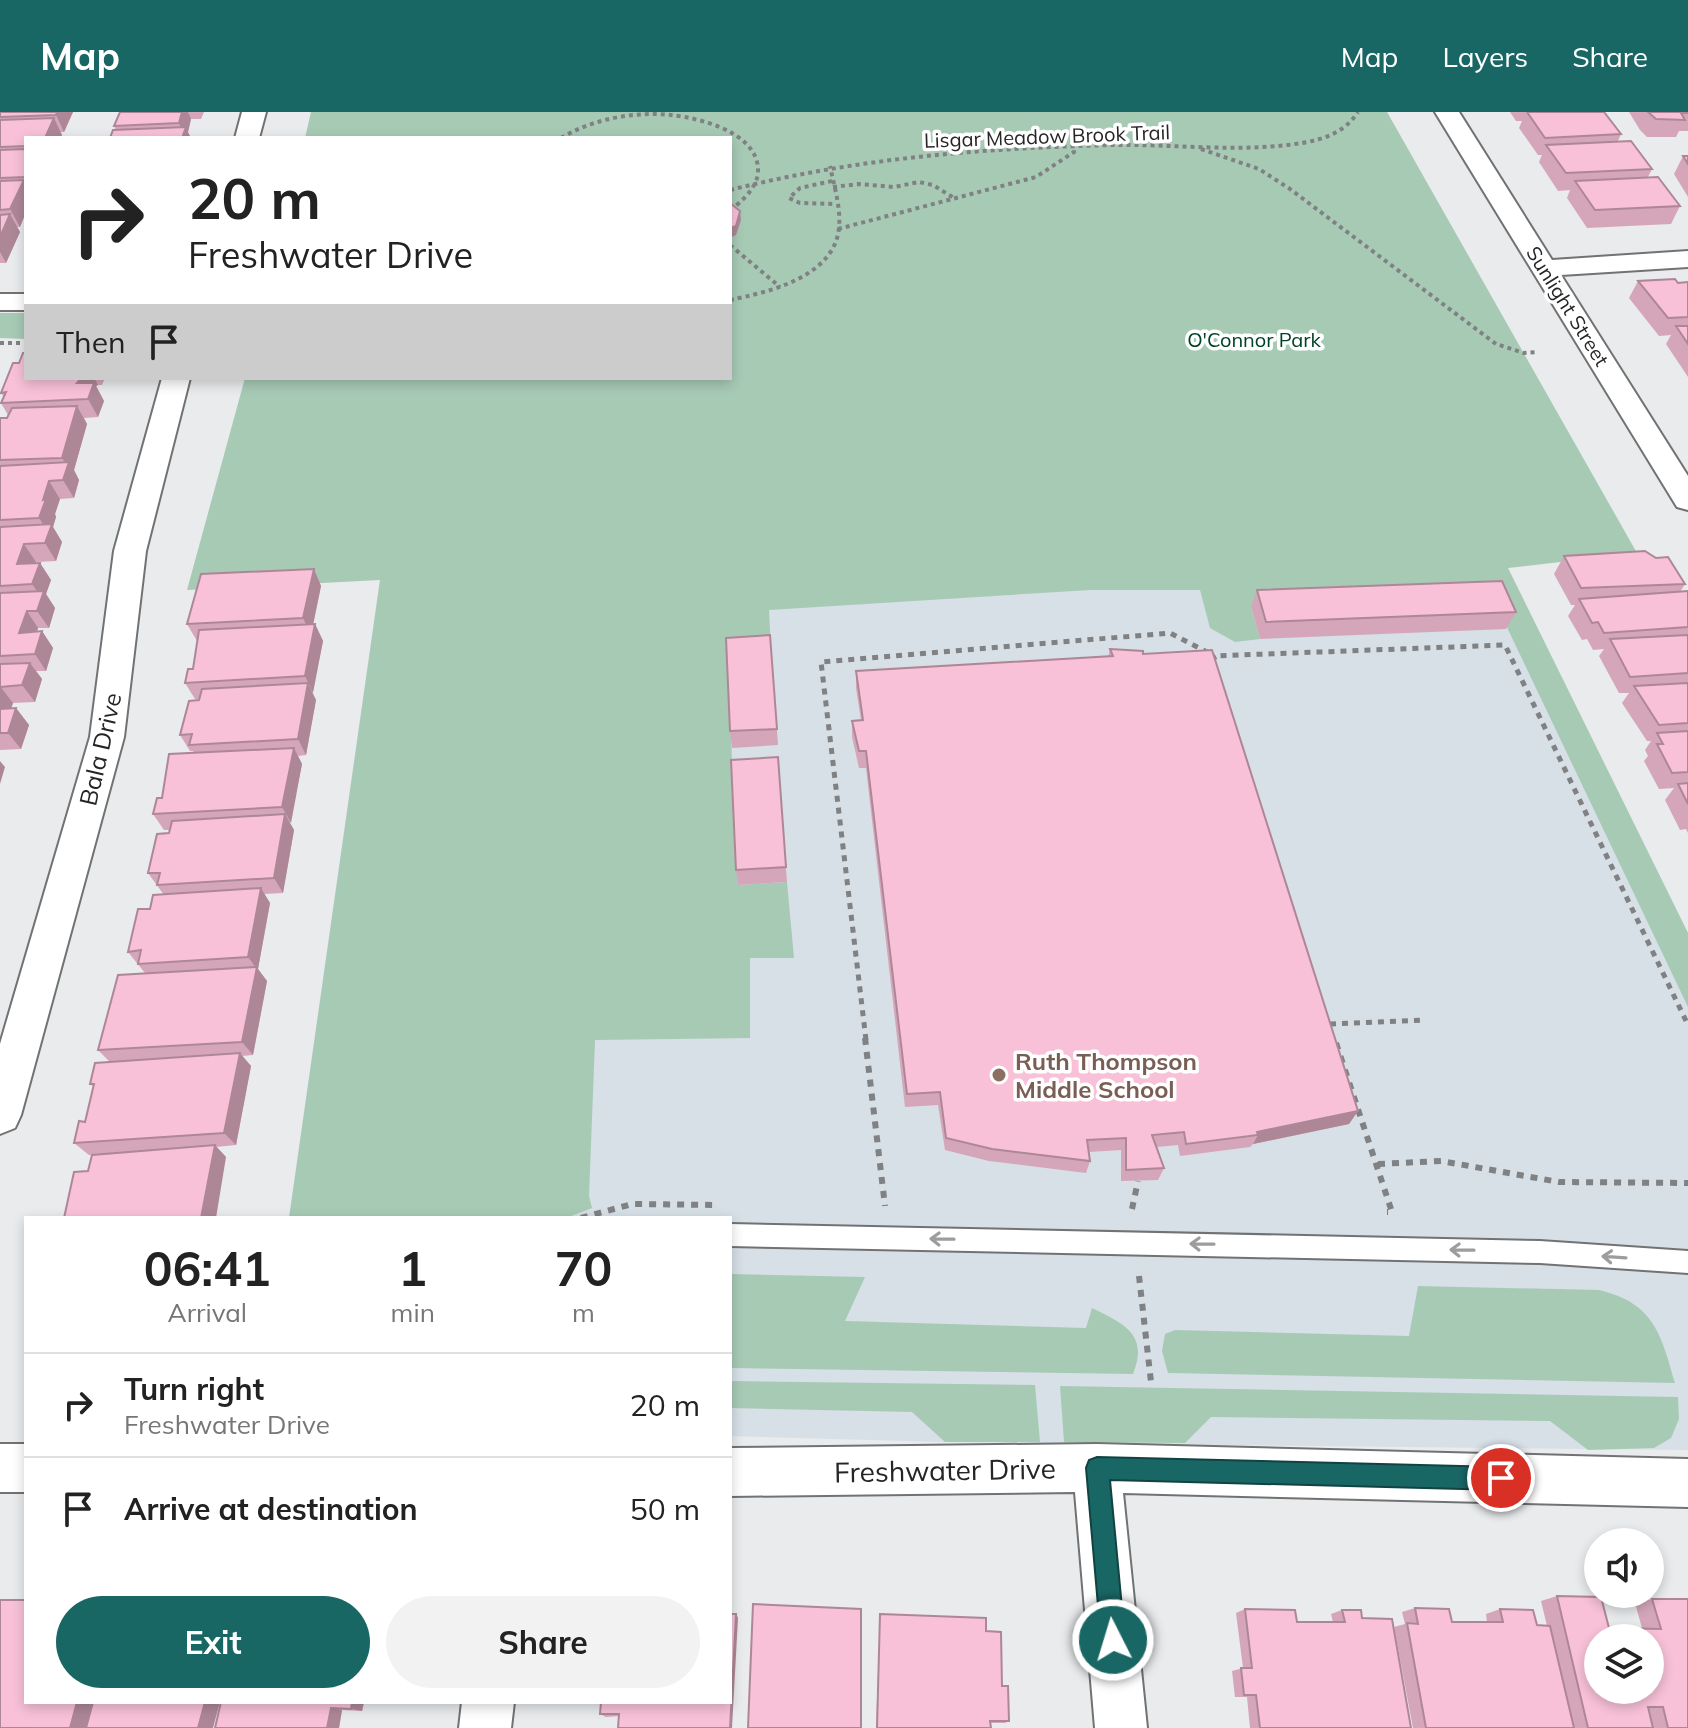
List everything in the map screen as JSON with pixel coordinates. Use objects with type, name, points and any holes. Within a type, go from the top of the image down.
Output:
[{"type":"street","points":[[248,136],[254,112]]},
{"type":"street","name":"Sunlight Street","points":[[1447,112],[1688,500]]},
{"type":"street","points":[[1544,268],[1688,259]]},
{"type":"street","points":[[0,302],[24,302]]},
{"type":"street","name":"Bala Drive","points":[[0,1115],[107,737],[130,551],[175,380]]},
{"type":"street","points":[[0,1468],[24,1468]]},
{"type":"street","points":[[1097,1468],[1121,1728]]},
{"type":"street","name":"Freshwater Drive","points":[[732,1472],[1097,1468],[1688,1483]]},
{"type":"street","points":[[485,1728],[488,1704]]},
{"type":"lane","points":[[732,1235],[1540,1252],[1688,1262]]},
{"type":"path","name":"Lisgar Meadow Brook Trail","points":[[732,189],[830,166],[930,152],[1074,146],[1276,146],[1317,140],[1345,128],[1358,112]]},
{"type":"path","points":[[565,136],[587,125],[628,115],[690,117],[725,128],[750,146],[756,157],[757,183],[732,209]]},
{"type":"path","points":[[838,229],[1024,181],[1051,170],[1069,158],[1074,146]]},
{"type":"path","points":[[1194,146],[1259,169],[1290,189],[1496,344],[1524,353],[1538,352]]},
{"type":"path","points":[[732,299],[781,287],[806,274],[829,253],[838,236],[830,166]]},
{"type":"path","points":[[832,181],[800,188],[789,198],[800,203],[836,204]]},
{"type":"path","points":[[833,187],[859,184],[894,187],[919,182],[933,185],[954,198]]},
{"type":"path","points":[[732,247],[781,287]]},
{"type":"path","points":[[0,343],[24,343]]},
{"type":"path","points":[[885,1207],[821,662],[1170,633],[1213,656],[1505,645],[1688,1025]]},
{"type":"path","points":[[1213,656],[1218,670]]},
{"type":"path","points":[[1325,1010],[1392,1212],[1376,1212]]},
{"type":"path","points":[[1330,1024],[1424,1020]]},
{"type":"path","points":[[1378,1164],[1441,1161],[1559,1182],[1688,1183]]},
{"type":"path","points":[[588,1216],[632,1204],[723,1205]]},
{"type":"path","points":[[1148,1209],[1132,1209],[1151,1382]]},
{"type":"shaded area","name":"Ruth Thompson Middle School","points":[[1508,568],[1688,933],[1688,1450],[945,1442],[732,1436],[732,1216],[289,1216],[380,580]]},
{"type":"green space","name":"O'Connor Park","points":[[311,112],[1387,112],[1637,553],[1508,568],[1688,933],[1688,1007],[1493,598],[1251,607],[1260,639],[1235,642],[1210,628],[1200,590],[1090,590],[769,610],[771,652],[727,655],[738,885],[787,882],[794,958],[750,958],[750,1038],[595,1040],[589,1196],[592,1208],[571,1216],[289,1216],[380,580],[187,590],[244,380],[732,380],[732,136],[305,136]]},
{"type":"green space","points":[[0,313],[24,313],[24,339],[0,338]]},
{"type":"green space","points":[[732,1274],[865,1277],[845,1321],[1086,1328],[1092,1308],[1123,1325],[1135,1340],[1138,1349],[1133,1374],[732,1368]]},
{"type":"green space","points":[[1418,1286],[1599,1290],[1617,1296],[1644,1312],[1652,1323],[1665,1350],[1675,1383],[1168,1373],[1162,1351],[1165,1334],[1175,1330],[1409,1336]]},
{"type":"green space","points":[[732,1381],[1035,1385],[1040,1442],[945,1442],[912,1412],[732,1408]]},
{"type":"green space","points":[[1060,1386],[1678,1397],[1679,1419],[1671,1438],[1654,1448],[1588,1450],[1550,1421],[1211,1417],[1185,1443],[1064,1442]]},
{"type":"building","points":[[0,112],[57,112],[56,115],[0,117]]},
{"type":"building","points":[[120,112],[182,112],[179,123],[114,126]]},
{"type":"building","points":[[1527,112],[1604,112],[1621,134],[1545,138]]},
{"type":"building","points":[[1648,112],[1688,113],[1681,113],[1685,120],[1656,119]]},
{"type":"building","points":[[54,118],[46,136],[24,136],[24,146],[0,147],[0,120]]},
{"type":"building","points":[[186,127],[183,136],[111,136],[113,130]]},
{"type":"building","points":[[1631,141],[1652,169],[1566,173],[1546,145]]},
{"type":"building","points":[[24,149],[24,177],[0,178],[0,150]]},
{"type":"building","points":[[1658,177],[1680,206],[1595,210],[1575,181]]},
{"type":"building","points":[[24,180],[10,209],[0,210],[0,181]]},
{"type":"building","points":[[732,205],[740,211],[736,226],[732,227]]},
{"type":"building","points":[[10,214],[0,237],[0,215]]},
{"type":"building","points":[[1675,279],[1678,283],[1688,282],[1688,317],[1668,318],[1638,281]]},
{"type":"building","points":[[1676,326],[1688,326],[1688,344]]},
{"type":"building","points":[[24,353],[24,380],[94,383],[88,399],[1,403],[6,392],[1,393],[13,363],[19,363]]},
{"type":"building","points":[[77,406],[62,458],[0,460],[0,418],[7,418],[12,408]]},
{"type":"building","points":[[69,462],[63,480],[49,481],[39,518],[0,520],[0,466]]},
{"type":"building","points":[[52,524],[45,543],[24,544],[17,564],[40,563],[32,584],[0,586],[0,527]]},
{"type":"building","points":[[1645,551],[1656,558],[1668,557],[1685,584],[1581,588],[1564,556]]},
{"type":"building","points":[[314,569],[303,618],[187,624],[201,574]]},
{"type":"building","points":[[1502,581],[1516,612],[1266,622],[1257,590]]},
{"type":"building","points":[[44,591],[37,611],[27,611],[19,633],[42,631],[35,654],[0,656],[0,593]]},
{"type":"building","points":[[1688,591],[1688,627],[1604,633],[1598,622],[1592,623],[1579,599]]},
{"type":"building","points":[[315,624],[305,676],[185,683],[188,669],[193,669],[199,630]]},
{"type":"building","points":[[770,635],[777,729],[730,731],[726,638]]},
{"type":"building","points":[[1688,635],[1688,673],[1630,677],[1610,639]]},
{"type":"building","points":[[1110,649],[1143,651],[1143,654],[1212,650],[1358,1111],[1257,1132],[1258,1135],[1186,1144],[1184,1132],[1152,1135],[1164,1168],[1126,1170],[1126,1138],[1087,1140],[1090,1161],[992,1149],[946,1138],[940,1092],[907,1094],[866,751],[859,751],[852,721],[863,720],[856,671],[1113,656]]},
{"type":"building","points":[[30,663],[22,685],[0,687],[0,664]]},
{"type":"building","points":[[308,683],[298,739],[189,745],[192,734],[180,735],[189,701],[199,700],[202,689]]},
{"type":"building","points":[[1688,683],[1688,723],[1659,725],[1634,686]]},
{"type":"building","points":[[16,708],[8,733],[0,733],[0,709]]},
{"type":"building","points":[[1688,731],[1688,772],[1672,773],[1657,744],[1663,744],[1657,733]]},
{"type":"building","points":[[294,748],[282,807],[153,814],[157,798],[162,798],[169,754]]},
{"type":"building","points":[[778,757],[786,867],[736,870],[731,760]]},
{"type":"building","points":[[1688,783],[1688,804],[1678,784]]},
{"type":"building","points":[[285,814],[274,878],[157,885],[160,873],[148,873],[157,834],[169,833],[172,821]]},
{"type":"building","points":[[261,888],[248,957],[138,964],[141,950],[128,952],[138,909],[150,909],[153,895]]},
{"type":"building","points":[[257,967],[242,1042],[98,1050],[118,975]]},
{"type":"building","points":[[240,1053],[224,1133],[74,1143],[79,1121],[85,1122],[94,1084],[90,1084],[95,1063]]},
{"type":"building","points":[[215,1145],[201,1216],[64,1216],[74,1172],[88,1171],[92,1155]]},
{"type":"building","points":[[1557,1596],[1584,1597],[1584,1608],[1604,1608],[1608,1624],[1584,1624],[1584,1704],[1664,1704],[1664,1624],[1660,1624],[1655,1608],[1664,1608],[1664,1599],[1688,1599],[1688,1728],[1668,1728],[1663,1707],[1648,1707],[1653,1728],[1588,1728]]},
{"type":"building","points":[[0,1600],[24,1600],[24,1704],[76,1704],[70,1728],[0,1728]]},
{"type":"building","points":[[753,1604],[861,1609],[861,1728],[748,1728]]},
{"type":"building","points":[[1415,1608],[1449,1609],[1452,1622],[1503,1622],[1500,1609],[1533,1610],[1537,1625],[1550,1626],[1574,1728],[1426,1728],[1407,1623],[1418,1624]]},
{"type":"building","points":[[1245,1609],[1295,1610],[1297,1622],[1345,1622],[1342,1610],[1361,1610],[1362,1618],[1392,1619],[1411,1728],[1260,1728],[1256,1695],[1244,1695],[1241,1668],[1252,1668]]},
{"type":"building","points":[[732,1614],[736,1614],[732,1690]]},
{"type":"building","points":[[880,1614],[986,1618],[986,1631],[1001,1632],[1002,1686],[1008,1686],[1009,1721],[990,1721],[991,1728],[877,1728]]},
{"type":"building","points":[[92,1704],[204,1704],[198,1728],[86,1728]]},
{"type":"building","points":[[221,1704],[352,1704],[351,1709],[331,1708],[327,1728],[215,1728]]},
{"type":"building","points":[[601,1704],[731,1704],[730,1728],[618,1728],[619,1714],[600,1714]]},
{"type":"place","name":"Ruth Thompson Middle School","points":[[999,1075]]},
{"type":"route","points":[[1113,1640],[1097,1468],[1501,1478]]}]
